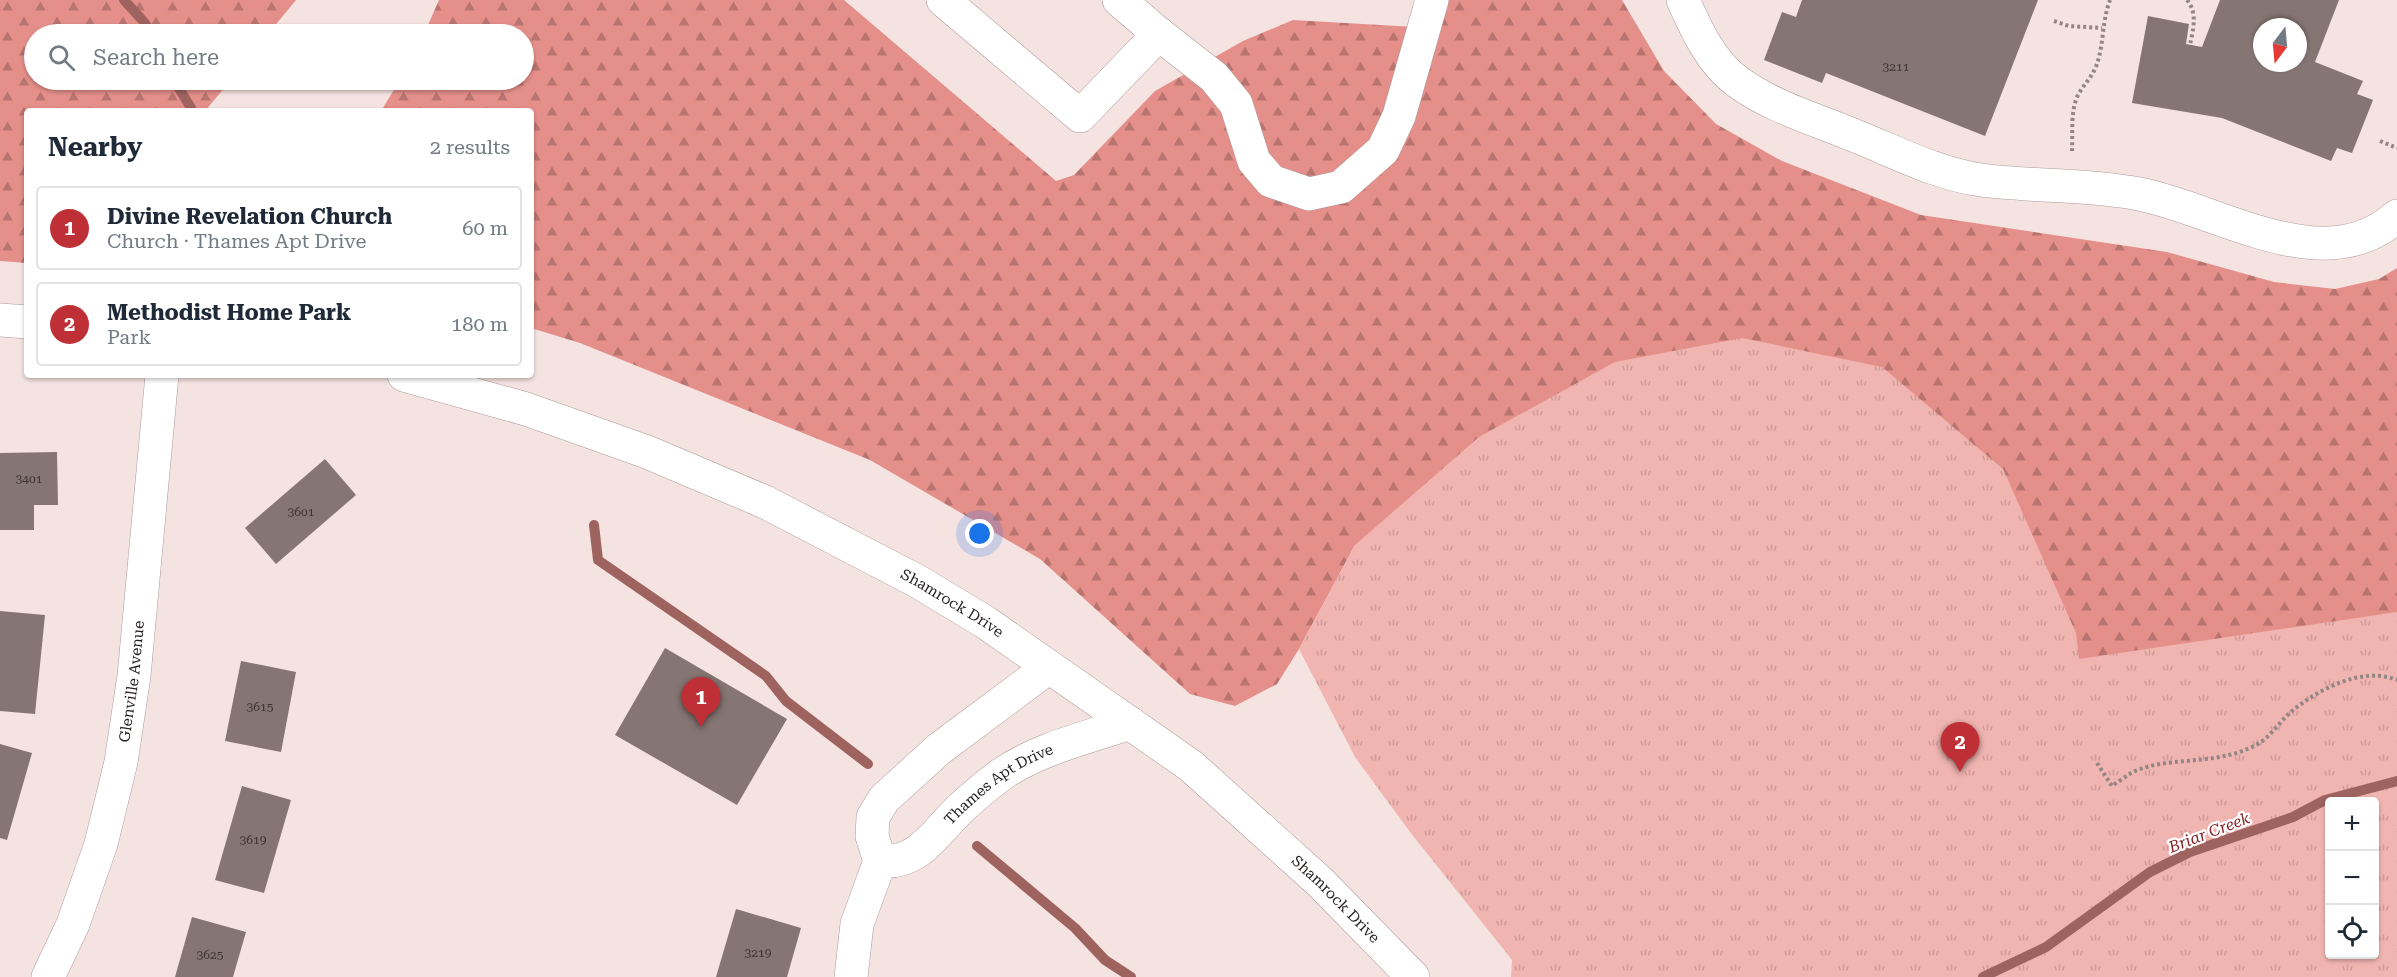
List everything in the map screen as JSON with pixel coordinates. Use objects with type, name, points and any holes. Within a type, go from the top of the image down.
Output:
[{"type":"street","points":[[943,0],[1080,116],[1159,34]]},
{"type":"street","points":[[1119,0],[1214,77],[1236,104],[1254,162],[1271,182],[1309,194],[1341,187],[1383,150],[1399,116],[1432,0]]},
{"type":"street","points":[[1683,0],[1709,50],[1736,81],[1768,101],[1933,167],[1979,180],[2139,194],[2289,240],[2322,244],[2353,241],[2372,233],[2397,216]]},
{"type":"street","points":[[0,320],[24,322]]},
{"type":"street","name":"Glenville Avenue","points":[[48,977],[73,924],[101,844],[121,762],[134,676],[162,378]]},
{"type":"street","name":"Shamrock Drive","points":[[415,378],[526,409],[647,452],[765,502],[917,580],[985,621],[1191,766],[1320,882],[1413,977]]},
{"type":"street","points":[[851,977],[857,924],[880,861],[872,836],[873,817],[884,800],[939,749],[1049,666]]},
{"type":"street","name":"Thames Apt Drive","points":[[880,861],[895,862],[921,851],[969,802],[1002,774],[1030,758],[1130,723]]},
{"type":"path","points":[[2073,129],[2073,111],[2077,97],[2097,66],[2102,49],[2102,28],[2110,0]]},
{"type":"path","points":[[2187,0],[2192,6],[2194,22],[2190,45]]},
{"type":"path","points":[[2054,21],[2069,26],[2102,28]]},
{"type":"path","points":[[2380,141],[2397,148]]},
{"type":"path","points":[[2097,763],[2112,786],[2133,772],[2241,753],[2262,742],[2291,712],[2326,686],[2358,677],[2397,680]]},
{"type":"green space","points":[[0,0],[296,0],[276,24],[24,24],[24,90],[223,90],[208,108],[24,108],[24,263],[0,261]]},
{"type":"green space","points":[[439,0],[844,0],[1056,181],[1074,175],[1155,91],[1243,41],[1293,20],[1415,27],[1448,0],[1622,0],[1664,71],[1716,124],[1782,161],[1921,215],[2167,252],[2274,282],[2335,289],[2379,279],[2397,268],[2397,846],[2379,812],[2379,797],[2325,797],[2325,801],[1355,545],[1299,649],[1277,684],[1235,706],[1190,694],[1040,559],[870,460],[580,343],[534,329],[534,108],[383,108],[394,90],[534,90],[534,24],[428,24]]},
{"type":"green space","points":[[1742,338],[1882,367],[2003,469],[2076,633],[2079,659],[2397,612],[2397,977],[1511,977],[1512,960],[1410,832],[1355,757],[1299,649],[1355,545],[1479,437],[1615,362]]},
{"type":"building","points":[[1802,0],[2038,0],[1985,136],[1826,73],[1822,83],[1764,60],[1782,12],[1796,17]]},
{"type":"building","points":[[2220,0],[2339,0],[2315,62],[2363,81],[2357,94],[2373,100],[2352,153],[2337,148],[2331,161],[2222,118],[2132,103],[2148,16],[2189,24],[2186,44],[2202,47]]},
{"type":"building","points":[[57,452],[58,505],[34,505],[34,530],[0,530],[0,453]]},
{"type":"building","points":[[325,459],[356,495],[276,564],[245,528]]},
{"type":"building","points":[[0,611],[45,615],[35,714],[0,711]]},
{"type":"building","points":[[665,648],[787,719],[737,805],[615,735]]},
{"type":"building","points":[[241,661],[296,672],[281,752],[225,741]]},
{"type":"building","points":[[0,744],[32,753],[7,840],[0,838]]},
{"type":"building","points":[[242,786],[291,800],[264,893],[215,880]]},
{"type":"building","points":[[736,909],[801,928],[787,977],[716,977]]},
{"type":"building","points":[[192,917],[246,932],[233,977],[175,977]]},
{"type":"waterway","points":[[124,0],[145,24]]},
{"type":"waterway","points":[[180,90],[191,108]]},
{"type":"waterway","points":[[594,525],[598,560],[766,676],[786,701],[868,764]]},
{"type":"waterway","name":"Briar Creek","points":[[1983,977],[2046,947],[2150,872],[2190,852],[2293,817],[2325,800],[2397,781]]},
{"type":"waterway","points":[[977,846],[1075,928],[1105,960],[1131,977]]},
{"type":"place","name":"Divine Revelation Church","points":[[701,727]]},
{"type":"place","name":"Methodist Home Park","points":[[1960,772]]}]
